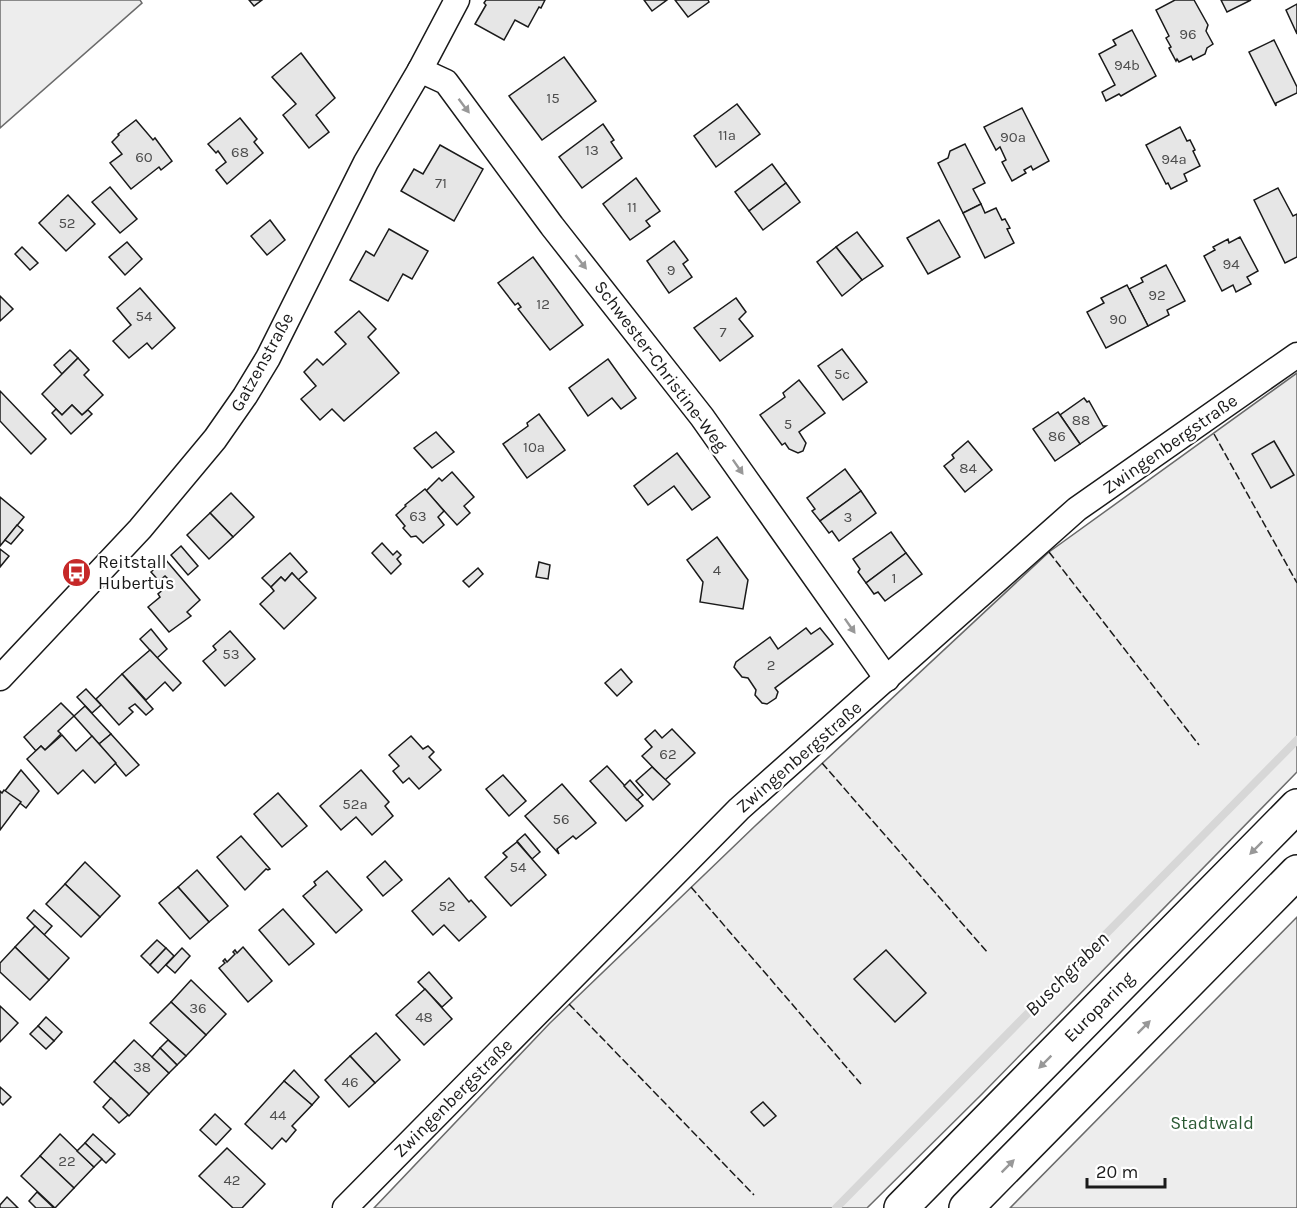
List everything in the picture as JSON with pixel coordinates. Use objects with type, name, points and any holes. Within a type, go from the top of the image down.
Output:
[{"type":"main road","name":"Europaring","points":[[901,1208],[1297,806]]},
{"type":"main road","points":[[966,1208],[1297,872]]},
{"type":"street","name":"Gatzenstraße","points":[[0,678],[141,529],[215,439],[240,404],[268,358],[366,162],[420,70],[457,0]]},
{"type":"street","name":"Schwester-Christine-Weg","points":[[420,70],[446,82],[552,226],[702,417],[887,679]]},
{"type":"street","name":"Zwingenbergstraße","points":[[345,1208],[739,809],[1077,509],[1297,355]]},
{"type":"shaded area","points":[[0,0],[140,0],[142,3],[0,128]]},
{"type":"shaded area","points":[[1297,373],[1297,772],[982,1094],[867,1208],[374,1208],[550,1023],[755,826],[1049,552]]},
{"type":"shaded area","name":"Stadtwald","points":[[1297,917],[1297,1208],[1010,1208]]},
{"type":"building","points":[[249,0],[262,0],[254,6]]},
{"type":"building","points":[[486,0],[545,0],[528,27],[515,20],[504,40],[475,24],[486,5],[484,3]]},
{"type":"building","points":[[644,0],[667,0],[652,11]]},
{"type":"building","points":[[675,0],[708,0],[709,2],[688,17]]},
{"type":"building","points":[[1175,0],[1194,0],[1208,25],[1206,31],[1213,44],[1207,48],[1205,54],[1193,60],[1191,56],[1179,62],[1177,59],[1176,61],[1169,48],[1171,47],[1166,38],[1169,36],[1156,10]]},
{"type":"building","points":[[1221,0],[1251,0],[1227,12]]},
{"type":"building","points":[[1297,4],[1297,34],[1286,10]]},
{"type":"building","points":[[1132,30],[1156,76],[1121,96],[1119,94],[1106,101],[1102,92],[1115,85],[1099,54],[1116,45],[1113,40]]},
{"type":"building","points":[[1274,40],[1297,87],[1297,93],[1276,103],[1276,106],[1249,52]]},
{"type":"building","points":[[301,53],[335,98],[316,115],[329,132],[309,148],[283,115],[296,104],[272,77]]},
{"type":"building","points":[[564,57],[596,101],[542,140],[509,96]]},
{"type":"building","points":[[737,104],[760,134],[716,167],[694,136]]},
{"type":"building","points":[[1022,108],[1049,161],[1033,170],[1031,166],[1024,170],[1026,173],[1012,181],[1002,162],[1006,160],[1000,147],[996,150],[984,127]]},
{"type":"building","points":[[240,118],[257,139],[254,142],[263,153],[227,184],[216,170],[226,162],[218,151],[216,153],[208,144]]},
{"type":"building","points":[[136,120],[153,140],[155,138],[172,161],[161,170],[159,167],[131,189],[110,163],[122,154],[112,142],[118,134]]},
{"type":"building","points":[[603,124],[622,158],[582,188],[559,157]]},
{"type":"building","points":[[1180,127],[1187,141],[1190,140],[1200,166],[1184,174],[1187,181],[1171,189],[1168,183],[1166,184],[1146,145]]},
{"type":"building","points":[[965,144],[985,183],[973,189],[981,204],[963,213],[938,163],[948,158],[950,151]]},
{"type":"building","points":[[440,145],[483,169],[454,221],[401,191],[414,169],[423,174]]},
{"type":"building","points":[[772,164],[786,183],[749,211],[735,192]]},
{"type":"building","points":[[636,178],[660,211],[646,221],[650,226],[630,240],[603,204]]},
{"type":"building","points":[[786,183],[800,202],[763,230],[749,211]]},
{"type":"building","points":[[110,187],[137,219],[120,233],[92,202]]},
{"type":"building","points":[[1278,188],[1293,216],[1297,214],[1297,257],[1285,263],[1254,200]]},
{"type":"building","points":[[68,195],[95,224],[66,251],[39,223]]},
{"type":"building","points":[[981,204],[985,213],[996,208],[1002,220],[1005,219],[1010,228],[1007,229],[1014,243],[985,258],[963,213]]},
{"type":"building","points":[[270,220],[285,240],[267,255],[251,236]]},
{"type":"building","points":[[939,220],[960,257],[928,274],[907,238]]},
{"type":"building","points":[[389,229],[428,251],[412,279],[403,274],[388,301],[350,280],[366,251],[374,256]]},
{"type":"building","points":[[857,232],[883,266],[862,280],[836,247]]},
{"type":"building","points":[[1240,237],[1258,271],[1247,277],[1251,284],[1236,292],[1233,285],[1222,291],[1204,256],[1215,250],[1213,247],[1228,239],[1229,243]]},
{"type":"building","points":[[674,241],[688,260],[683,264],[692,277],[669,293],[647,261]]},
{"type":"building","points":[[127,242],[142,259],[125,275],[109,257]]},
{"type":"building","points":[[22,247],[38,263],[30,270],[15,254]]},
{"type":"building","points":[[836,247],[862,280],[842,296],[817,262]]},
{"type":"building","points":[[533,257],[583,325],[550,350],[518,309],[521,307],[518,303],[515,305],[498,283]]},
{"type":"building","points":[[1166,265],[1185,301],[1167,310],[1169,315],[1148,326],[1129,289],[1143,282],[1141,278]]},
{"type":"building","points":[[1127,285],[1148,326],[1106,348],[1087,312],[1104,303],[1101,298]]},
{"type":"building","points":[[140,288],[175,328],[152,349],[147,343],[129,358],[113,341],[131,325],[117,308]]},
{"type":"building","points":[[0,296],[13,309],[0,321]]},
{"type":"building","points":[[736,298],[746,312],[739,319],[753,336],[720,361],[694,328]]},
{"type":"building","points":[[359,311],[376,329],[368,337],[399,373],[344,421],[332,409],[320,420],[301,399],[316,386],[304,372],[317,359],[323,365],[346,344],[335,332]]},
{"type":"building","points":[[842,349],[867,382],[843,400],[818,366]]},
{"type":"building","points":[[70,350],[78,358],[62,374],[54,365]]},
{"type":"building","points":[[78,358],[89,370],[84,375],[103,395],[82,415],[72,405],[62,415],[42,394]]},
{"type":"building","points":[[608,359],[636,398],[621,409],[612,398],[588,416],[569,388]]},
{"type":"building","points":[[799,380],[825,413],[799,432],[806,443],[803,451],[798,453],[789,449],[785,443],[782,445],[760,415],[785,397],[783,393]]},
{"type":"building","points":[[0,391],[46,439],[31,454],[0,421]]},
{"type":"building","points":[[1084,398],[1087,402],[1089,401],[1103,426],[1106,426],[1080,444],[1060,415]]},
{"type":"building","points":[[72,405],[82,415],[88,410],[92,414],[71,434],[52,413],[56,409],[62,415]]},
{"type":"building","points":[[1058,412],[1080,444],[1055,461],[1033,429]]},
{"type":"building","points":[[539,414],[565,450],[527,478],[503,444],[528,426],[527,423]]},
{"type":"building","points":[[436,432],[454,452],[432,468],[414,448]]},
{"type":"building","points":[[968,441],[992,470],[965,492],[944,466],[954,458],[952,455]]},
{"type":"building","points":[[1274,441],[1294,475],[1271,488],[1252,454]]},
{"type":"building","points":[[677,453],[710,497],[692,510],[674,486],[648,505],[634,486]]},
{"type":"building","points":[[845,469],[861,491],[820,521],[812,511],[815,509],[807,498]]},
{"type":"building","points":[[452,472],[474,497],[464,506],[470,513],[457,525],[426,491],[439,478],[442,481]]},
{"type":"building","points":[[425,489],[444,511],[438,517],[444,525],[423,543],[416,536],[411,537],[396,515]]},
{"type":"building","points":[[861,491],[876,513],[839,541],[832,531],[829,533],[820,521]]},
{"type":"building","points":[[231,493],[254,517],[233,537],[210,513]]},
{"type":"building","points":[[0,497],[24,517],[0,546]]},
{"type":"building","points":[[210,513],[233,537],[209,559],[187,535]]},
{"type":"building","points":[[17,525],[23,530],[11,544],[5,540]]},
{"type":"building","points":[[891,532],[906,553],[866,583],[853,559]]},
{"type":"building","points":[[717,537],[748,580],[743,609],[700,602],[703,582],[687,560]]},
{"type":"building","points":[[382,543],[393,555],[397,551],[401,555],[397,559],[401,564],[391,574],[372,553]]},
{"type":"building","points":[[181,546],[198,566],[188,575],[171,555]]},
{"type":"building","points":[[0,549],[9,556],[0,567]]},
{"type":"building","points":[[290,553],[307,572],[298,580],[292,573],[285,581],[281,577],[271,587],[262,578]]},
{"type":"building","points":[[906,553],[922,574],[885,601],[878,592],[874,594],[866,583]]},
{"type":"building","points":[[165,559],[200,600],[187,612],[191,616],[169,632],[148,607],[160,597],[158,594],[166,587],[168,590],[174,585],[165,576],[159,581],[151,572]]},
{"type":"building","points":[[539,562],[550,565],[548,579],[536,577]]},
{"type":"building","points":[[478,568],[483,574],[469,587],[463,581]]},
{"type":"building","points":[[292,573],[316,598],[284,629],[260,604],[274,591],[271,587],[281,577],[285,581]]},
{"type":"building","points":[[806,628],[811,634],[820,628],[833,644],[775,688],[778,692],[776,698],[767,704],[762,703],[755,695],[756,690],[748,678],[742,677],[734,667],[736,662],[770,637],[778,649]]},
{"type":"building","points":[[151,629],[167,649],[157,658],[140,639]]},
{"type":"building","points":[[230,631],[255,659],[225,686],[203,661],[216,650],[213,646]]},
{"type":"building","points":[[150,650],[181,683],[173,691],[165,682],[146,700],[122,674]]},
{"type":"building","points":[[621,669],[632,682],[617,696],[605,683]]},
{"type":"building","points":[[122,674],[153,709],[146,715],[135,704],[129,708],[133,712],[119,725],[96,699]]},
{"type":"building","points":[[86,689],[101,705],[92,713],[77,697]]},
{"type":"building","points":[[61,703],[74,716],[58,731],[61,734],[45,750],[41,746],[36,751],[24,737]]},
{"type":"building","points":[[85,706],[111,734],[99,744],[74,716]]},
{"type":"building","points":[[672,729],[695,753],[665,780],[642,756],[652,747],[645,739],[655,730],[662,738]]},
{"type":"building","points":[[111,734],[139,765],[126,776],[99,744]]},
{"type":"building","points":[[62,735],[76,751],[92,736],[116,763],[95,783],[83,770],[58,794],[27,759],[41,746],[45,750]]},
{"type":"building","points":[[411,736],[423,749],[428,746],[434,752],[429,757],[441,770],[419,789],[409,778],[403,783],[393,771],[399,766],[389,755]]},
{"type":"building","points":[[607,766],[643,806],[626,821],[590,781]]},
{"type":"building","points":[[652,767],[670,784],[653,800],[636,781]]},
{"type":"building","points":[[21,770],[39,791],[26,808],[5,791]]},
{"type":"building","points":[[361,770],[389,802],[385,806],[393,816],[372,835],[356,817],[341,830],[320,806]]},
{"type":"building","points":[[503,775],[526,801],[509,816],[486,789]]},
{"type":"building","points":[[630,780],[643,795],[637,800],[624,786]]},
{"type":"building","points":[[562,784],[596,823],[576,839],[573,836],[557,849],[559,854],[525,816]]},
{"type":"building","points":[[4,790],[21,802],[0,830],[0,791],[2,793]]},
{"type":"building","points":[[278,793],[307,826],[282,847],[254,814]]},
{"type":"building","points":[[525,834],[540,852],[532,859],[517,841]]},
{"type":"building","points":[[241,836],[270,869],[266,869],[245,890],[217,857]]},
{"type":"building","points":[[517,842],[546,875],[511,906],[485,877],[507,857],[503,853]]},
{"type":"building","points":[[385,861],[402,880],[383,896],[367,877]]},
{"type":"building","points":[[85,862],[120,896],[100,917],[65,884]]},
{"type":"building","points":[[197,870],[228,906],[209,922],[178,887]]},
{"type":"building","points":[[327,871],[362,910],[336,933],[303,896]]},
{"type":"building","points":[[449,878],[469,902],[471,900],[486,917],[459,941],[444,925],[433,935],[412,911]]},
{"type":"building","points":[[65,884],[100,917],[81,937],[46,904]]},
{"type":"building","points":[[178,887],[209,922],[190,939],[159,903]]},
{"type":"building","points":[[283,909],[314,944],[289,965],[259,930]]},
{"type":"building","points":[[34,910],[52,926],[44,935],[27,918]]},
{"type":"building","points":[[35,926],[69,958],[49,980],[15,947]]},
{"type":"building","points":[[157,940],[166,948],[150,965],[141,956]]},
{"type":"building","points":[[15,947],[49,980],[30,1000],[0,972],[0,963]]},
{"type":"building","points":[[243,947],[272,981],[248,1002],[219,968],[225,963],[223,961],[225,959],[227,962],[235,954],[233,952],[235,950],[237,953]]},
{"type":"building","points":[[166,948],[174,956],[158,973],[150,965]]},
{"type":"building","points":[[182,948],[190,956],[175,973],[166,965]]},
{"type":"building","points":[[886,950],[926,993],[895,1022],[854,979]]},
{"type":"building","points":[[429,972],[452,998],[442,1007],[418,982]]},
{"type":"building","points":[[191,980],[226,1014],[206,1035],[171,1002]]},
{"type":"building","points":[[425,989],[452,1019],[424,1045],[396,1015]]},
{"type":"building","points":[[171,1002],[206,1035],[186,1056],[150,1023]]},
{"type":"building","points":[[0,1006],[18,1023],[0,1042]]},
{"type":"building","points":[[46,1017],[62,1032],[54,1041],[38,1026]]},
{"type":"building","points":[[38,1026],[54,1041],[46,1049],[30,1034]]},
{"type":"building","points":[[376,1033],[400,1060],[375,1083],[350,1056]]},
{"type":"building","points":[[134,1040],[169,1073],[149,1094],[114,1061]]},
{"type":"building","points":[[168,1040],[186,1056],[177,1065],[160,1048]]},
{"type":"building","points":[[160,1048],[177,1065],[169,1073],[152,1057]]},
{"type":"building","points":[[350,1056],[375,1083],[349,1107],[325,1080]]},
{"type":"building","points":[[114,1061],[149,1094],[129,1116],[94,1082]]},
{"type":"building","points":[[294,1070],[319,1097],[312,1105],[284,1081]]},
{"type":"building","points":[[284,1081],[312,1105],[292,1126],[296,1130],[286,1142],[282,1138],[272,1149],[245,1124]]},
{"type":"building","points":[[0,1087],[11,1097],[3,1105],[0,1102]]},
{"type":"building","points":[[111,1098],[128,1115],[119,1123],[103,1107]]},
{"type":"building","points":[[763,1102],[776,1116],[764,1126],[751,1112]]},
{"type":"building","points":[[215,1114],[231,1129],[216,1145],[200,1130]]},
{"type":"building","points":[[60,1134],[94,1167],[74,1188],[40,1156]]},
{"type":"building","points":[[93,1134],[115,1154],[106,1163],[85,1143]]},
{"type":"building","points":[[85,1143],[102,1159],[94,1167],[77,1151]]},
{"type":"building","points":[[227,1148],[265,1184],[242,1208],[233,1208],[199,1176]]},
{"type":"building","points":[[40,1156],[74,1188],[55,1208],[21,1176]]},
{"type":"building","points":[[37,1192],[54,1208],[36,1208],[29,1201]]},
{"type":"building","points":[[7,1197],[18,1208],[0,1208]]},
{"type":"waterway","name":"Buschgraben","points":[[836,1208],[1297,740]]},
{"type":"fence","points":[[1214,434],[1297,583]]},
{"type":"fence","points":[[1049,552],[1199,745]]},
{"type":"fence","points":[[822,763],[988,953]]},
{"type":"fence","points":[[691,887],[861,1084]]},
{"type":"fence","points":[[569,1004],[754,1195]]},
{"type":"place","name":"Reitstall Hubertus","points":[[77,572]]}]
